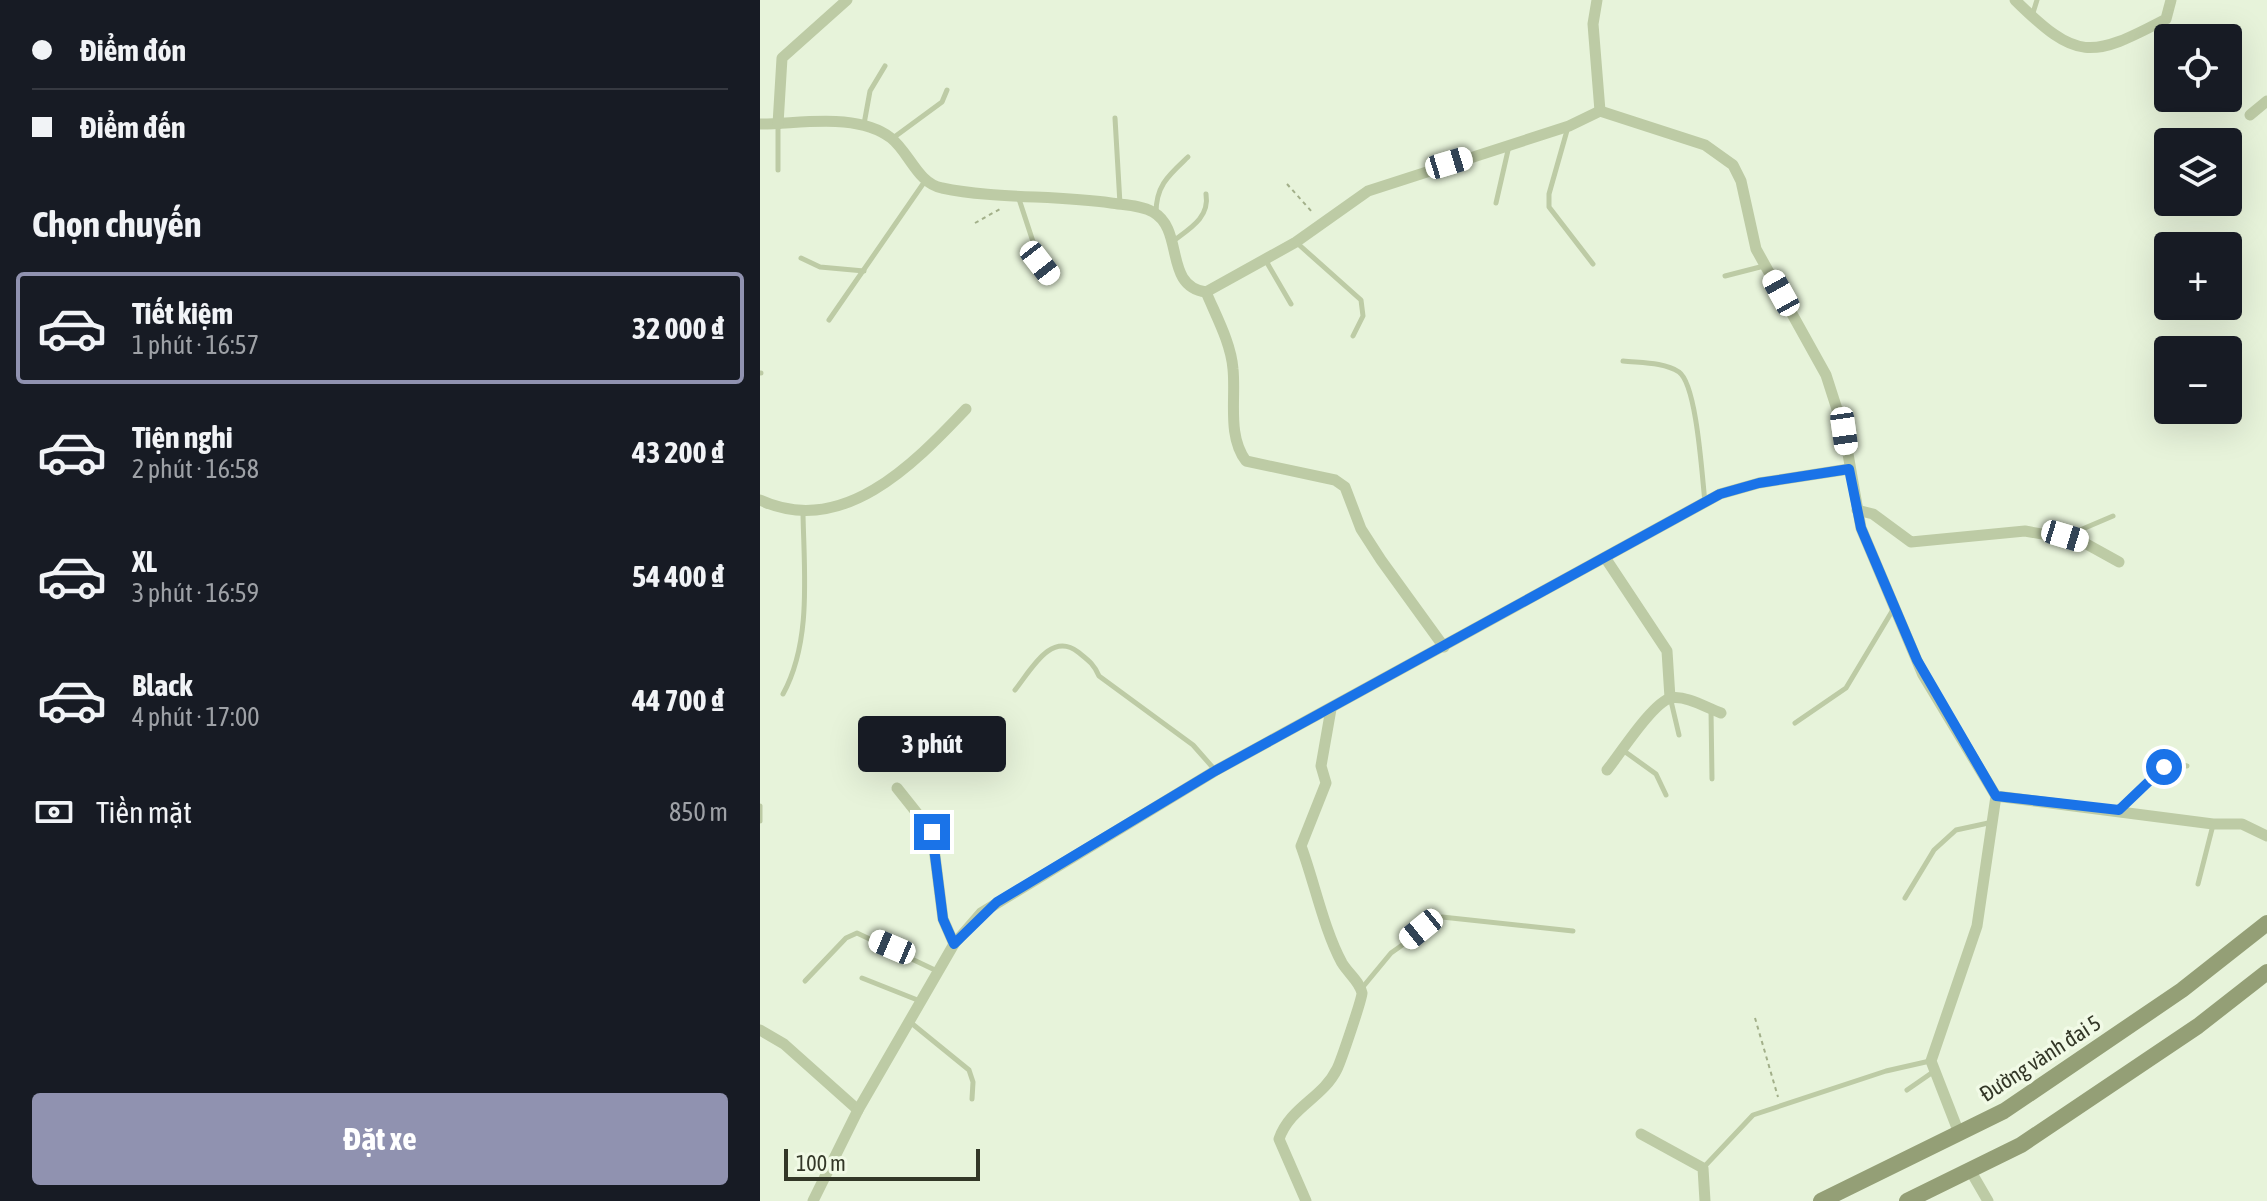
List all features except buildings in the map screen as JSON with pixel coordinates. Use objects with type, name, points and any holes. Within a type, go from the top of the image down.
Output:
[{"type":"main road","name":"Đường vành đai 5","points":[[1821,1201],[2004,1111],[2182,990],[2267,923]]},
{"type":"main road","points":[[1907,1201],[2021,1145],[2198,1026],[2267,972]]},
{"type":"street","points":[[778,124],[782,58],[847,0]]},
{"type":"street","points":[[1597,0],[1593,24],[1600,111]]},
{"type":"street","points":[[2015,0],[2062,43],[2080,49],[2108,47],[2166,19],[2171,0]]},
{"type":"street","points":[[2250,115],[2267,101]]},
{"type":"street","points":[[760,124],[864,125],[892,139],[926,180],[945,189],[1120,205],[1156,214],[1164,222],[1180,275],[1187,285],[1206,292],[1296,242],[1368,191],[1388,182],[1569,126],[1600,111],[1705,145],[1733,165],[1741,181],[1751,236],[1826,375],[1844,431],[1857,510],[1923,675],[1996,796],[1974,941],[1932,1066],[1959,1133]]},
{"type":"street","points":[[1206,292],[1233,367],[1234,419],[1239,451],[1246,461],[1335,480],[1345,487],[1361,529],[1444,647]]},
{"type":"street","points":[[760,500],[803,513],[853,503],[880,486],[935,441],[966,409]]},
{"type":"street","points":[[813,1201],[858,1110],[954,944],[997,902],[1215,771],[1706,503],[1739,487],[1849,469]]},
{"type":"street","points":[[1857,510],[1873,514],[1902,537],[1920,543],[2011,532],[2065,536],[2119,562]]},
{"type":"street","points":[[1606,559],[1667,651],[1670,698]]},
{"type":"street","points":[[1607,770],[1653,712],[1670,698],[1681,698],[1716,711]]},
{"type":"street","points":[[1306,1201],[1279,1139],[1285,1122],[1327,1085],[1338,1067],[1348,1032],[1362,1003],[1362,989],[1341,962],[1301,846],[1326,783],[1321,766],[1331,709]]},
{"type":"street","points":[[897,788],[932,832],[943,919],[954,944]]},
{"type":"street","points":[[1996,796],[2213,824],[2242,824],[2267,836]]},
{"type":"street","points":[[760,1030],[784,1044],[858,1110]]},
{"type":"street","points":[[1641,1134],[1703,1168],[1705,1201]]},
{"type":"street","points":[[1970,1170],[1988,1201]]},
{"type":"lane","points":[[2032,17],[2037,0]]},
{"type":"lane","points":[[864,125],[870,91],[885,66]]},
{"type":"lane","points":[[892,139],[942,102],[947,90]]},
{"type":"lane","points":[[1115,118],[1120,205]]},
{"type":"lane","points":[[778,124],[778,170]]},
{"type":"lane","points":[[1569,126],[1549,194],[1549,207],[1593,264]]},
{"type":"lane","points":[[1496,203],[1510,145]]},
{"type":"lane","points":[[1156,214],[1156,197],[1163,181],[1188,157]]},
{"type":"lane","points":[[829,320],[926,180]]},
{"type":"lane","points":[[1171,242],[1198,222],[1206,209],[1206,194]]},
{"type":"lane","points":[[1018,196],[1040,263],[1050,276]]},
{"type":"lane","points":[[1296,242],[1361,300],[1363,316],[1353,336]]},
{"type":"lane","points":[[801,258],[820,267],[865,271]]},
{"type":"lane","points":[[1266,260],[1291,304]]},
{"type":"lane","points":[[1725,276],[1765,266]]},
{"type":"lane","points":[[1623,361],[1656,365],[1678,372],[1686,380],[1692,399],[1706,503]]},
{"type":"lane","points":[[783,694],[799,656],[804,594],[803,513]]},
{"type":"lane","points":[[2065,536],[2113,516]]},
{"type":"lane","points":[[1795,723],[1846,688],[1895,607]]},
{"type":"lane","points":[[1015,690],[1047,651],[1056,644],[1069,645],[1094,664],[1099,676],[1193,745],[1215,771]]},
{"type":"lane","points":[[1670,698],[1679,735]]},
{"type":"lane","points":[[1712,779],[1716,711]]},
{"type":"lane","points":[[1624,750],[1656,774],[1666,795]]},
{"type":"lane","points":[[2119,810],[2171,762],[2187,766]]},
{"type":"lane","points":[[760,806],[760,821]]},
{"type":"lane","points":[[1905,898],[1934,850],[1956,830],[1994,822]]},
{"type":"lane","points":[[2198,884],[2213,824]]},
{"type":"lane","points":[[1362,989],[1391,953],[1442,917],[1573,931]]},
{"type":"lane","points":[[805,981],[846,938],[857,933],[938,971]]},
{"type":"lane","points":[[862,978],[921,1001]]},
{"type":"lane","points":[[909,1022],[969,1070],[973,1082],[972,1099]]},
{"type":"lane","points":[[1907,1090],[1932,1066]]},
{"type":"lane","points":[[1703,1168],[1753,1115],[1886,1071],[1932,1066]]},
{"type":"path","points":[[1287,184],[1322,223]]},
{"type":"path","points":[[975,223],[1018,196]]},
{"type":"path","points":[[1755,1018],[1780,1106]]},
{"type":"route","points":[[932,832],[943,919],[954,944],[981,913],[997,902],[1215,771],[1720,494],[1759,483],[1849,469],[1861,528],[1923,675],[1992,784],[1996,796],[2119,810],[2164,767]]}]
